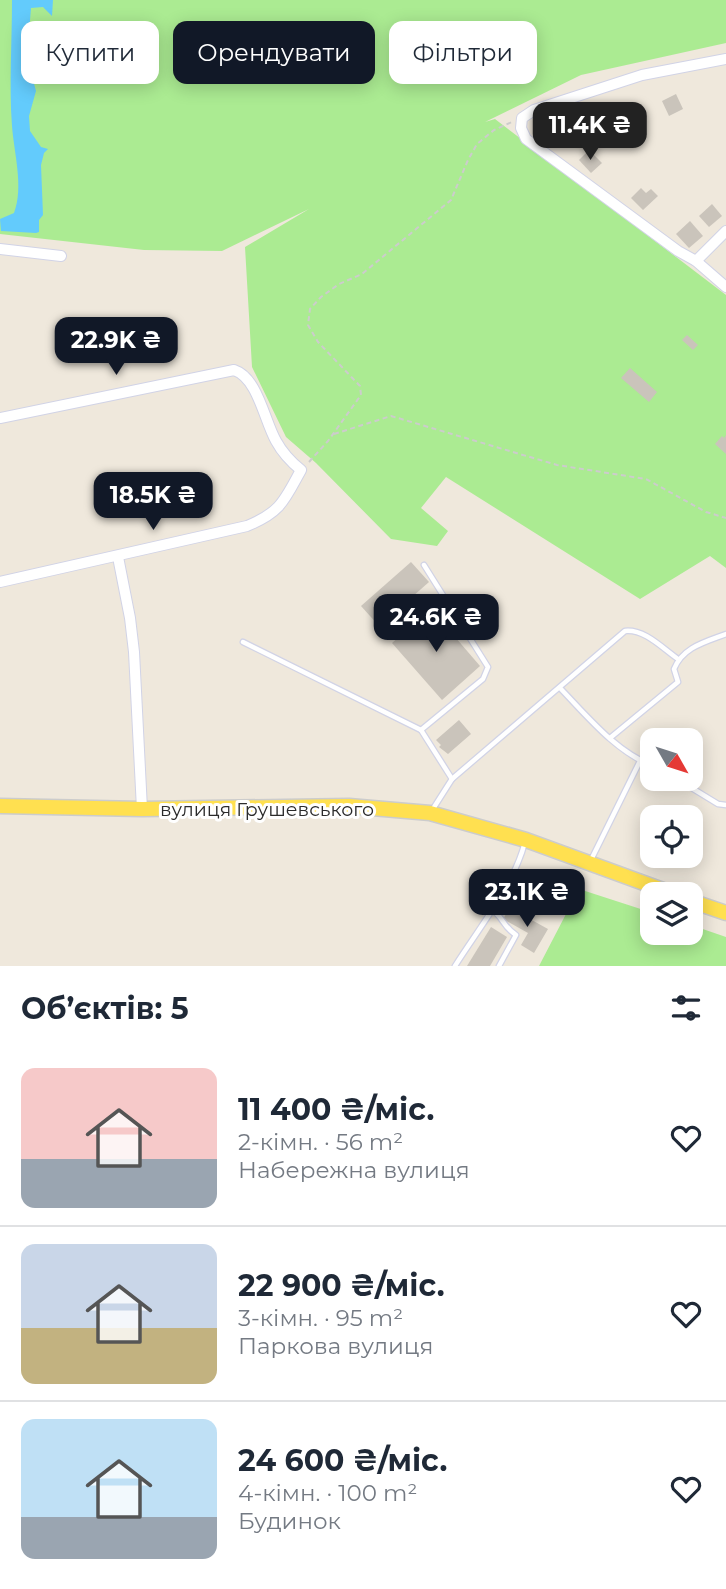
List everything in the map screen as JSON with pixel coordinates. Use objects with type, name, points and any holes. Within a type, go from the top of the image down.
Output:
[{"type":"main road","points":[[0,806],[142,809]]},
{"type":"main road","name":"вулиця Грушевського","points":[[142,809],[349,806],[430,813],[526,840],[640,882]]},
{"type":"main road","points":[[703,905],[726,913]]},
{"type":"street","points":[[726,59],[642,75],[534,110],[522,118],[521,128],[526,139],[678,251],[696,261],[726,287]]},
{"type":"street","points":[[696,261],[726,230]]},
{"type":"street","points":[[0,249],[61,256]]},
{"type":"street","points":[[0,418],[234,370],[240,372],[250,383],[276,440],[291,462],[301,470],[285,499],[269,516],[247,526],[0,582]]},
{"type":"street","name":"вулиця Грушевського","points":[[117,557],[131,618],[142,809]]},
{"type":"lane","points":[[421,730],[482,679],[488,667],[424,565]]},
{"type":"lane","points":[[430,813],[452,779],[625,631],[634,630],[643,634],[678,659]]},
{"type":"lane","points":[[610,738],[678,682],[674,669],[678,659],[691,647],[726,634]]},
{"type":"lane","points":[[243,642],[421,730],[452,779]]},
{"type":"lane","points":[[560,688],[610,738],[640,761],[589,864]]},
{"type":"lane","points":[[697,791],[718,804],[726,804]]},
{"type":"lane","points":[[455,966],[521,860],[526,840]]},
{"type":"lane","points":[[491,909],[498,913],[505,928],[516,935],[499,966]]},
{"type":"path","points":[[301,470],[361,395],[360,386],[318,342],[308,325],[310,309],[321,297],[340,284],[362,274],[433,217],[451,200],[477,144],[494,130],[522,118]]},
{"type":"path","points":[[332,434],[391,416],[557,465],[646,480],[706,512],[726,519]]},
{"type":"green space","points":[[0,0],[726,0],[726,43],[581,75],[485,122],[495,119],[726,295],[726,568],[710,556],[640,599],[446,477],[421,508],[448,531],[437,546],[391,539],[316,463],[286,437],[252,367],[245,247],[309,209],[222,251],[144,250],[0,234]]},
{"type":"green space","points":[[579,889],[640,909],[640,945],[703,945],[703,929],[726,937],[726,966],[539,966]]},
{"type":"water","points":[[12,0],[53,0],[52,16],[43,7],[31,8],[30,21],[21,21],[21,84],[34,84],[36,91],[29,116],[30,131],[41,147],[48,149],[41,165],[43,215],[39,220],[39,232],[36,233],[1,231],[0,219],[14,213],[18,192],[11,79]]},
{"type":"building","points":[[676,94],[683,109],[669,116],[662,101]]},
{"type":"building","points":[[620,116],[627,130],[610,139],[603,125]]},
{"type":"building","points":[[589,150],[602,163],[591,173],[579,160]]},
{"type":"building","points":[[641,188],[646,193],[651,189],[658,196],[643,210],[631,198]]},
{"type":"building","points":[[712,204],[722,216],[709,227],[699,216]]},
{"type":"building","points":[[690,221],[703,236],[689,248],[676,234]]},
{"type":"building","points":[[687,335],[698,345],[693,350],[682,340]]},
{"type":"building","points":[[630,368],[657,392],[649,402],[621,378]]},
{"type":"building","points":[[726,435],[726,454],[715,444]]},
{"type":"building","points":[[411,562],[429,582],[379,626],[361,606]]},
{"type":"building","points":[[431,609],[480,666],[442,700],[392,643]]},
{"type":"building","points":[[459,720],[471,734],[448,754],[439,747],[441,745],[436,740]]},
{"type":"building","points":[[510,908],[548,929],[534,953],[521,945],[528,933],[503,919]]},
{"type":"building","points":[[491,927],[507,937],[490,966],[467,966]]}]
